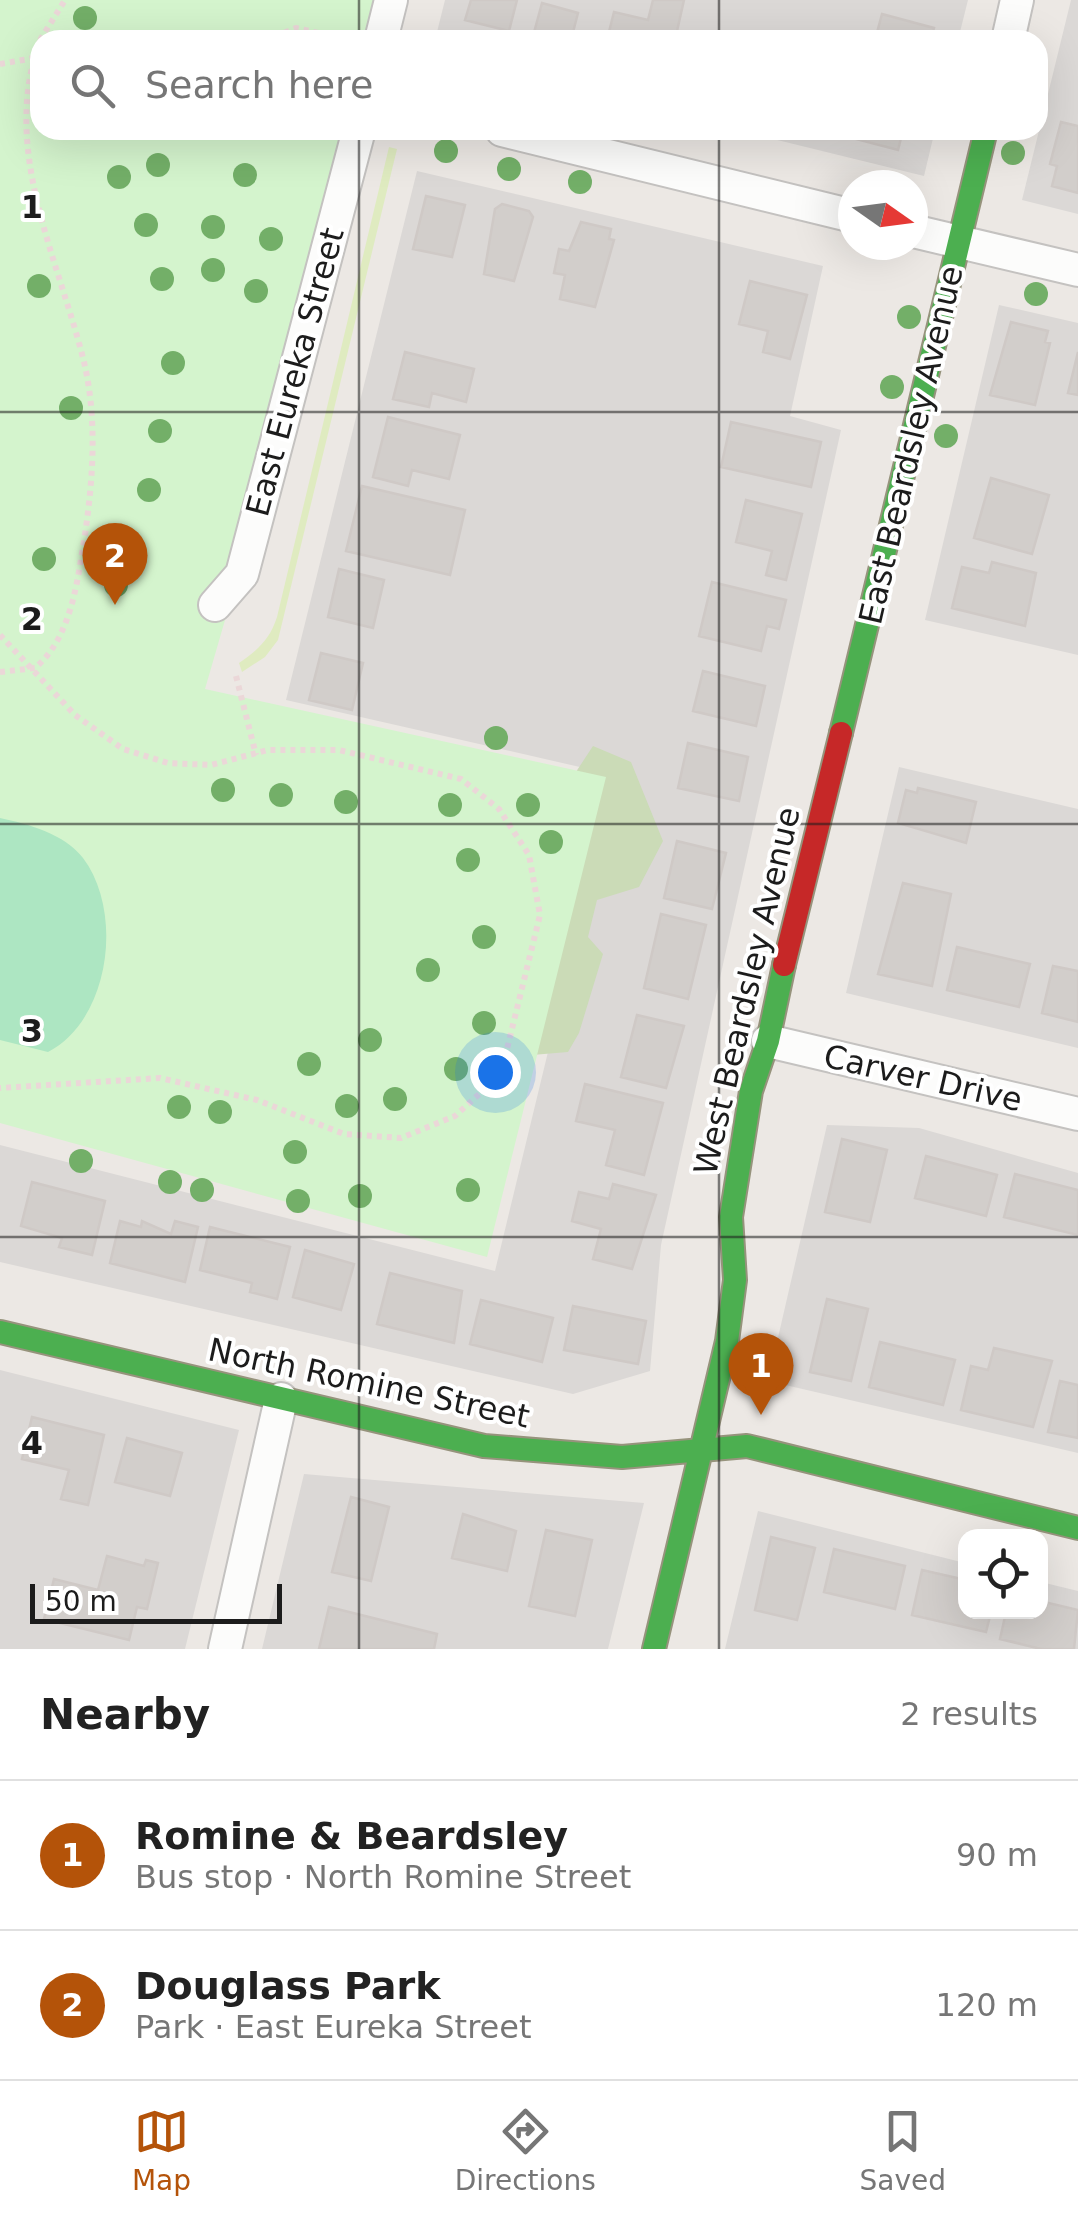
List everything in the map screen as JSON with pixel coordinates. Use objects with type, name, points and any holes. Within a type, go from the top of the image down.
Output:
[{"type":"street","points":[[384,30],[391,0]]},
{"type":"street","points":[[1010,30],[1017,0]]},
{"type":"street","name":"East Eureka Street","points":[[215,606],[242,574],[356,140]]},
{"type":"street","points":[[543,140],[838,212]]},
{"type":"street","name":"East Beardsley Avenue","points":[[835,760],[984,140]]},
{"type":"street","points":[[928,235],[1078,270]]},
{"type":"street","name":"West Beardsley Avenue","points":[[654,1649],[729,1326],[734,1280],[731,1217],[738,1153],[768,1041],[804,870],[835,760]]},
{"type":"street","name":"Carver Drive","points":[[768,1041],[1078,1114]]},
{"type":"street","name":"North Romine Street","points":[[0,1332],[484,1446],[622,1457],[747,1446],[1078,1528]]},
{"type":"street","points":[[224,1649],[281,1399]]},
{"type":"path","points":[[46,30],[65,0]]},
{"type":"path","points":[[0,64],[30,58],[21,89],[18,152],[34,225],[64,292],[85,365],[93,438],[90,510],[78,580],[60,640],[35,668],[0,672]]},
{"type":"path","points":[[0,635],[75,715],[123,749],[168,764],[211,765],[268,750],[340,750],[461,779],[500,809],[529,855],[540,915],[508,1049],[487,1087],[455,1116],[401,1138],[344,1134],[257,1100],[160,1078],[0,1088]]},
{"type":"path","points":[[236,676],[256,755]]},
{"type":"shaded area","points":[[445,0],[968,0],[960,30],[438,30]]},
{"type":"shaded area","points":[[1071,0],[1078,0],[1078,214],[1022,200],[1037,140],[1048,140],[1048,94]]},
{"type":"shaded area","points":[[778,140],[933,140],[925,170],[900,170]]},
{"type":"shaded area","points":[[417,171],[823,266],[790,416],[841,430],[661,1245],[650,1371],[573,1394],[0,1262],[0,1145],[495,1271],[615,775],[286,700]]},
{"type":"shaded area","points":[[999,305],[1078,323],[1078,655],[925,620]]},
{"type":"shaded area","points":[[899,767],[1078,809],[1078,1048],[846,993]]},
{"type":"shaded area","points":[[827,1125],[919,1128],[1078,1173],[1078,1453],[768,1381]]},
{"type":"shaded area","points":[[0,1370],[239,1430],[185,1649],[0,1649]]},
{"type":"shaded area","points":[[304,1474],[644,1503],[608,1649],[262,1649]]},
{"type":"shaded area","points":[[758,1511],[958,1561],[958,1619],[1048,1619],[1048,1584],[1078,1591],[1078,1649],[725,1649]]},
{"type":"green space","points":[[0,0],[385,0],[378,30],[30,30],[30,140],[350,140],[254,520],[205,689],[606,777],[487,1257],[0,1123]]},
{"type":"green space","points":[[389,147],[397,149],[278,640],[265,657],[242,672],[239,663],[262,643],[277,617]]},
{"type":"green space","points":[[593,746],[631,762],[663,841],[639,887],[597,900],[588,937],[603,954],[579,1033],[568,1052],[532,1055],[570,781]]},
{"type":"green space","points":[[0,818],[45,831],[66,842],[83,858],[104,907],[104,963],[97,991],[69,1037],[48,1052],[0,1040]]},
{"type":"building","points":[[471,0],[517,0],[509,30],[465,20]]},
{"type":"building","points":[[653,0],[684,0],[677,30],[610,30],[614,12],[648,20]]},
{"type":"building","points":[[542,3],[578,13],[574,30],[535,30]]},
{"type":"building","points":[[882,14],[934,28],[934,30],[878,30]]},
{"type":"building","points":[[1061,122],[1078,126],[1078,193],[1052,186],[1057,166],[1050,164]]},
{"type":"building","points":[[860,140],[900,140],[898,150]]},
{"type":"building","points":[[426,196],[465,205],[452,257],[413,249]]},
{"type":"building","points":[[502,204],[529,211],[533,217],[514,281],[484,274],[495,209]]},
{"type":"building","points":[[581,222],[611,229],[609,239],[614,240],[595,307],[560,299],[565,275],[554,273],[559,249],[569,251]]},
{"type":"building","points":[[750,281],[807,295],[790,359],[763,352],[768,331],[739,324]]},
{"type":"building","points":[[1011,322],[1048,331],[1045,342],[1050,343],[1035,405],[990,395]]},
{"type":"building","points":[[405,352],[474,369],[466,402],[432,393],[429,407],[393,399]]},
{"type":"building","points":[[1078,352],[1078,395],[1068,393]]},
{"type":"building","points":[[388,417],[460,435],[449,479],[412,470],[408,486],[373,477]]},
{"type":"building","points":[[731,422],[821,442],[811,487],[721,467]]},
{"type":"building","points":[[991,478],[1049,495],[1032,554],[974,538]]},
{"type":"building","points":[[362,486],[465,510],[450,575],[346,551]]},
{"type":"building","points":[[746,500],[802,514],[786,580],[766,575],[772,551],[736,542]]},
{"type":"building","points":[[992,562],[1036,573],[1025,626],[952,608],[962,567],[989,573]]},
{"type":"building","points":[[339,569],[384,580],[373,628],[328,617]]},
{"type":"building","points":[[712,582],[786,600],[779,629],[767,626],[761,651],[699,636]]},
{"type":"building","points":[[321,653],[363,663],[352,710],[309,700]]},
{"type":"building","points":[[703,671],[765,686],[756,726],[693,711]]},
{"type":"building","points":[[688,743],[748,757],[739,801],[678,788]]},
{"type":"building","points":[[918,788],[976,802],[966,843],[898,823],[906,790],[917,793]]},
{"type":"building","points":[[677,841],[726,853],[712,909],[664,898]]},
{"type":"building","points":[[903,883],[951,894],[932,986],[878,974]]},
{"type":"building","points":[[661,914],[706,925],[688,999],[644,988]]},
{"type":"building","points":[[957,947],[1030,964],[1019,1007],[947,990]]},
{"type":"building","points":[[1053,966],[1078,971],[1078,1022],[1042,1013]]},
{"type":"building","points":[[637,1015],[684,1026],[666,1088],[621,1077]]},
{"type":"building","points":[[585,1084],[663,1103],[644,1175],[606,1165],[615,1130],[576,1121]]},
{"type":"building","points":[[842,1139],[887,1150],[870,1222],[825,1212]]},
{"type":"building","points":[[926,1156],[997,1175],[986,1216],[915,1198]]},
{"type":"building","points":[[1015,1174],[1078,1190],[1078,1235],[1004,1217]]},
{"type":"building","points":[[32,1182],[105,1201],[92,1255],[59,1247],[62,1238],[21,1226]]},
{"type":"building","points":[[613,1184],[656,1195],[632,1269],[593,1259],[601,1229],[572,1221],[579,1192],[609,1199]]},
{"type":"building","points":[[120,1221],[141,1227],[142,1221],[171,1234],[175,1221],[198,1227],[185,1282],[110,1263]]},
{"type":"building","points":[[210,1227],[290,1247],[277,1299],[250,1292],[252,1283],[200,1270]]},
{"type":"building","points":[[305,1250],[354,1264],[341,1310],[293,1297]]},
{"type":"building","points":[[390,1273],[462,1291],[454,1343],[377,1324]]},
{"type":"building","points":[[827,1299],[868,1309],[851,1381],[810,1372]]},
{"type":"building","points":[[481,1300],[553,1318],[542,1362],[470,1344]]},
{"type":"building","points":[[573,1306],[646,1321],[638,1364],[564,1350]]},
{"type":"building","points":[[880,1342],[955,1360],[943,1405],[869,1387]]},
{"type":"building","points":[[994,1348],[1052,1361],[1033,1427],[961,1410],[971,1366],[988,1370]]},
{"type":"building","points":[[1060,1381],[1078,1385],[1078,1438],[1048,1432]]},
{"type":"building","points":[[32,1417],[104,1435],[88,1505],[61,1499],[69,1470],[22,1459]]},
{"type":"building","points":[[127,1438],[182,1453],[170,1496],[115,1482]]},
{"type":"building","points":[[351,1497],[389,1507],[371,1581],[332,1572]]},
{"type":"building","points":[[463,1514],[516,1531],[507,1571],[452,1558]]},
{"type":"building","points":[[546,1530],[592,1540],[575,1616],[529,1606]]},
{"type":"building","points":[[771,1537],[815,1548],[797,1620],[755,1610]]},
{"type":"building","points":[[834,1549],[905,1566],[895,1609],[824,1592]]},
{"type":"building","points":[[107,1556],[144,1566],[146,1560],[158,1563],[147,1609],[137,1607],[129,1640],[44,1619],[54,1579],[98,1590]]},
{"type":"building","points":[[922,1570],[958,1578],[958,1619],[989,1619],[986,1632],[912,1615]]},
{"type":"building","points":[[1048,1603],[1078,1610],[1074,1649],[1041,1649],[1000,1639],[1004,1619],[1048,1619]]},
{"type":"building","points":[[329,1607],[437,1634],[434,1649],[319,1649]]},
{"type":"traffic: fast","points":[[841,733],[984,140]]},
{"type":"traffic: fast","points":[[654,1649],[727,1341],[735,1280],[731,1217],[751,1091],[768,1041],[784,965]]},
{"type":"traffic: fast","points":[[0,1332],[484,1446],[622,1457],[747,1446],[1078,1528]]},
{"type":"traffic: jam","points":[[784,965],[841,733]]},
{"type":"place","name":"Douglass Park","points":[[115,605]]},
{"type":"place","name":"Romine & Beardsley","points":[[761,1415]]}]
